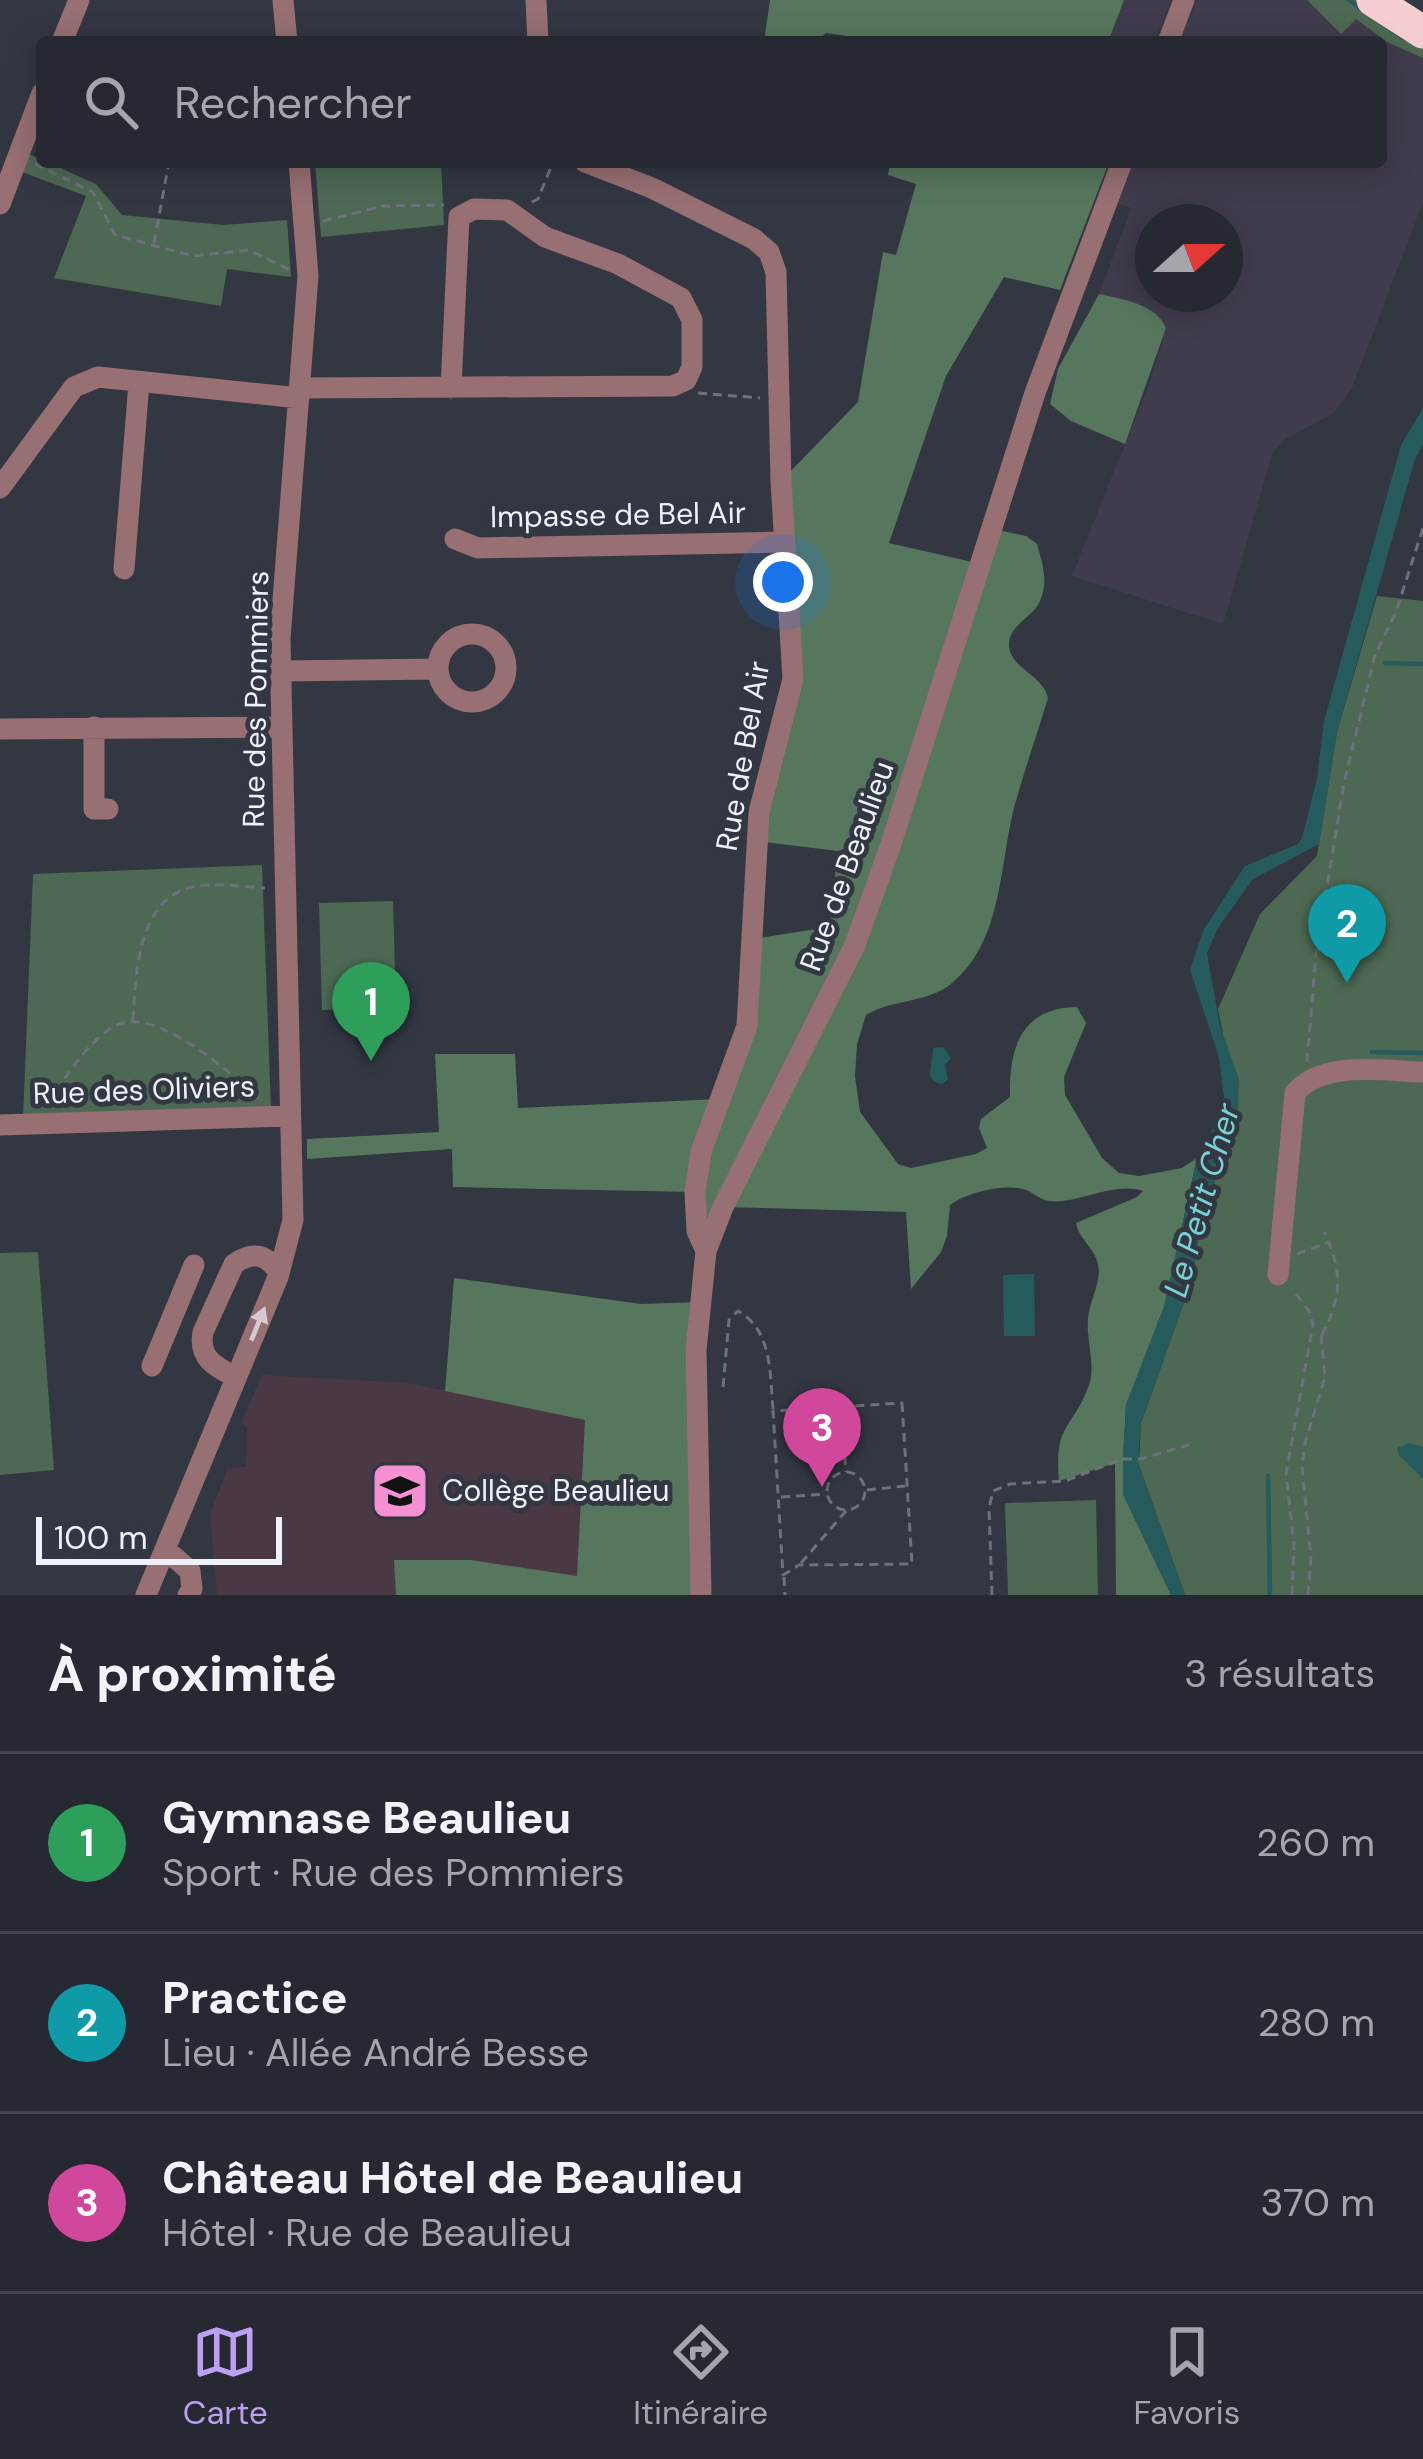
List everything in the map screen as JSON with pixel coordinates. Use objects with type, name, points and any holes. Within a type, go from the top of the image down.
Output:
[{"type":"highway","points":[[1373,0],[1423,32]]},
{"type":"street","points":[[64,36],[79,0]]},
{"type":"street","points":[[284,0],[287,36]]},
{"type":"street","points":[[536,0],[538,36]]},
{"type":"street","points":[[1170,36],[1184,0]]},
{"type":"street","points":[[0,204],[36,108]]},
{"type":"street","name":"Rue des Pommiers","points":[[146,1595],[278,1276],[270,1263],[290,1238],[293,1195],[280,1112],[281,671],[308,276],[300,168]]},
{"type":"street","name":"Rue de Bel Air","points":[[600,168],[754,239],[769,252],[776,272],[793,679],[759,812],[747,1026],[701,1152],[694,1192],[697,1231],[706,1251]]},
{"type":"street","name":"Rue de Beaulieu","points":[[701,1595],[696,1350],[706,1251],[723,1207],[855,945],[904,806],[1034,393],[1120,168]]},
{"type":"street","points":[[0,488],[74,387],[98,377],[300,393],[680,384],[692,367],[692,320],[682,298],[617,264],[545,237],[507,210],[485,208],[459,217],[451,388]]},
{"type":"street","points":[[124,569],[139,383]]},
{"type":"street","name":"Impasse de Bel Air","points":[[455,539],[478,548],[784,542]]},
{"type":"street","points":[[281,671],[437,669]]},
{"type":"street","points":[[94,727],[94,809],[108,809]]},
{"type":"street","points":[[0,729],[282,727]]},
{"type":"street","points":[[1278,1265],[1292,1100],[1308,1080],[1328,1073],[1423,1072]]},
{"type":"street","name":"Rue des Oliviers","points":[[0,1125],[280,1112]]},
{"type":"street","points":[[236,1377],[202,1352],[203,1332],[234,1264],[247,1255],[270,1263]]},
{"type":"street","points":[[152,1366],[194,1265]]},
{"type":"street","points":[[178,1304],[210,1317]]},
{"type":"street","points":[[165,1549],[190,1571],[188,1595]]},
{"type":"path","points":[[17,156],[36,164]]},
{"type":"path","points":[[46,168],[93,192],[115,235],[194,256],[249,250],[308,276]]},
{"type":"path","points":[[153,244],[169,168]]},
{"type":"path","points":[[515,215],[538,199],[551,168]]},
{"type":"path","points":[[305,225],[383,206],[446,205],[459,217]]},
{"type":"path","points":[[680,384],[702,395],[767,398]]},
{"type":"path","points":[[1308,1080],[1316,954],[1344,783],[1375,655],[1396,612],[1423,528]]},
{"type":"path","points":[[132,1022],[146,925],[174,893],[197,886],[271,888]]},
{"type":"path","points":[[34,1124],[89,1049],[116,1025],[132,1022],[176,1034],[280,1112]]},
{"type":"path","points":[[1308,1595],[1311,1558],[1302,1466],[1325,1377],[1321,1336],[1340,1287],[1338,1267],[1324,1232]]},
{"type":"path","points":[[1292,1595],[1294,1544],[1286,1474],[1312,1334],[1309,1311],[1278,1265],[1328,1242]]},
{"type":"path","points":[[723,1387],[730,1320],[738,1311],[753,1319],[764,1339],[781,1497],[785,1595]]},
{"type":"path","points":[[1312,1334],[1321,1336]]},
{"type":"path","points":[[773,1411],[902,1403],[911,1564],[799,1565]]},
{"type":"path","points":[[840,1409],[846,1472]]},
{"type":"path","points":[[992,1595],[989,1508],[993,1491],[1010,1484],[1065,1481],[1123,1460],[1189,1445]]},
{"type":"path","points":[[784,1575],[799,1565],[847,1510],[858,1506],[865,1490],[861,1479],[846,1472]]},
{"type":"path","points":[[846,1472],[830,1481],[827,1493],[832,1504],[847,1510]]},
{"type":"path","points":[[865,1490],[907,1486]]},
{"type":"path","points":[[781,1497],[827,1493]]},
{"type":"shaded area","points":[[770,0],[1124,0],[1110,36],[765,36]]},
{"type":"shaded area","points":[[1124,0],[1171,0],[1157,36],[1110,36]]},
{"type":"shaded area","points":[[1197,0],[1307,0],[1341,33],[1356,19],[1379,36],[1176,36],[1182,21],[1188,23]]},
{"type":"shaded area","points":[[1307,0],[1357,0],[1382,21],[1423,42],[1423,58],[1387,42],[1387,36],[1379,36],[1356,19],[1341,34]]},
{"type":"shaded area","points":[[1387,42],[1423,58],[1423,202],[1352,388],[1334,413],[1284,440],[1272,454],[1223,624],[1072,576],[1152,377],[1166,328],[1153,312],[1243,312],[1243,204],[1135,204],[1135,304],[1099,294],[1131,208],[1113,201],[1126,168],[1387,168]]},
{"type":"shaded area","points":[[29,154],[36,157],[36,168],[60,168],[96,184],[122,215],[223,225],[287,220],[291,277],[227,269],[221,306],[54,278],[86,196],[22,172]]},
{"type":"shaded area","points":[[315,168],[441,168],[444,225],[321,237]]},
{"type":"shaded area","points":[[889,168],[1107,168],[1060,290],[1004,277],[946,376],[889,543],[981,564],[992,529],[1026,536],[1037,544],[1044,572],[1043,594],[1012,633],[1009,647],[1048,698],[1015,804],[997,900],[981,946],[942,990],[866,1015],[857,1044],[855,1076],[860,1112],[898,1164],[911,1168],[976,1154],[987,1148],[979,1128],[981,1119],[1010,1097],[1012,1063],[1022,1034],[1042,1015],[1077,1007],[1086,1023],[1064,1077],[1065,1095],[1102,1158],[1119,1173],[1139,1176],[1182,1168],[1197,1158],[1164,1307],[1126,1405],[1123,1494],[1171,1595],[1116,1595],[1115,1463],[1059,1481],[1062,1437],[1091,1377],[1088,1319],[1099,1271],[1076,1223],[1143,1191],[1120,1189],[1060,1201],[1005,1188],[965,1197],[950,1205],[941,1252],[911,1289],[906,1212],[723,1207],[706,1251],[694,1192],[453,1187],[452,1149],[307,1159],[307,1139],[439,1132],[435,1054],[515,1054],[518,1108],[720,1099],[747,1026],[752,939],[829,927],[838,851],[755,841],[788,707],[781,481],[858,402],[883,252],[896,255],[916,184],[888,175]]},
{"type":"shaded area","points":[[1099,294],[1135,304],[1135,312],[1153,312],[1166,328],[1125,444],[1071,421],[1050,404],[1058,369]]},
{"type":"shaded area","points":[[1377,596],[1423,601],[1423,1595],[1185,1595],[1139,1465],[1141,1423],[1192,1280],[1219,1155],[1238,1109],[1238,1079],[1218,1009],[1260,914],[1317,856],[1337,732]]},
{"type":"shaded area","points":[[262,865],[271,1108],[23,1118],[33,874]]},
{"type":"shaded area","points":[[393,901],[396,1008],[322,1010],[319,903]]},
{"type":"shaded area","points":[[38,1252],[54,1470],[0,1475],[0,1253]]},
{"type":"shaded area","points":[[454,1278],[641,1304],[700,1302],[701,1595],[396,1595],[394,1560],[471,1560],[577,1576],[585,1420],[445,1391]]},
{"type":"shaded area","name":"Collège Beaulieu","points":[[262,1375],[408,1383],[585,1420],[577,1577],[471,1560],[395,1560],[396,1595],[217,1595],[210,1514],[228,1468],[246,1467],[247,1427],[241,1423]]},
{"type":"shaded area","points":[[1096,1500],[1098,1595],[1008,1595],[1005,1503]]},
{"type":"water","name":"Le Petit Cher","points":[[1423,408],[1423,444],[1337,732],[1319,844],[1253,879],[1218,928],[1207,953],[1220,1026],[1239,1079],[1238,1109],[1219,1155],[1192,1280],[1141,1423],[1139,1451],[1139,1465],[1185,1595],[1171,1595],[1123,1494],[1123,1459],[1126,1405],[1164,1307],[1197,1158],[1224,1099],[1219,1057],[1190,970],[1204,929],[1245,866],[1298,844],[1302,838],[1317,778],[1324,721],[1401,445]]},
{"type":"water","points":[[943,1047],[951,1058],[945,1065],[948,1079],[942,1084],[930,1075],[933,1048]]},
{"type":"water","points":[[1034,1274],[1035,1336],[1004,1336],[1003,1275]]},
{"type":"water","points":[[1409,1443],[1423,1447],[1423,1479],[1399,1455],[1397,1448]]},
{"type":"waterway","points":[[1349,0],[1403,38]]},
{"type":"waterway","points":[[1385,663],[1423,664]]},
{"type":"waterway","points":[[1372,1052],[1423,1053]]},
{"type":"waterway","points":[[1268,1476],[1270,1595]]},
{"type":"place","name":"Practice","points":[[1347,983]]},
{"type":"place","name":"Gymnase Beaulieu","points":[[371,1061]]},
{"type":"place","name":"Château Hôtel de Beaulieu","points":[[822,1487]]},
{"type":"place","name":"Collège Beaulieu","points":[[400,1491]]}]
